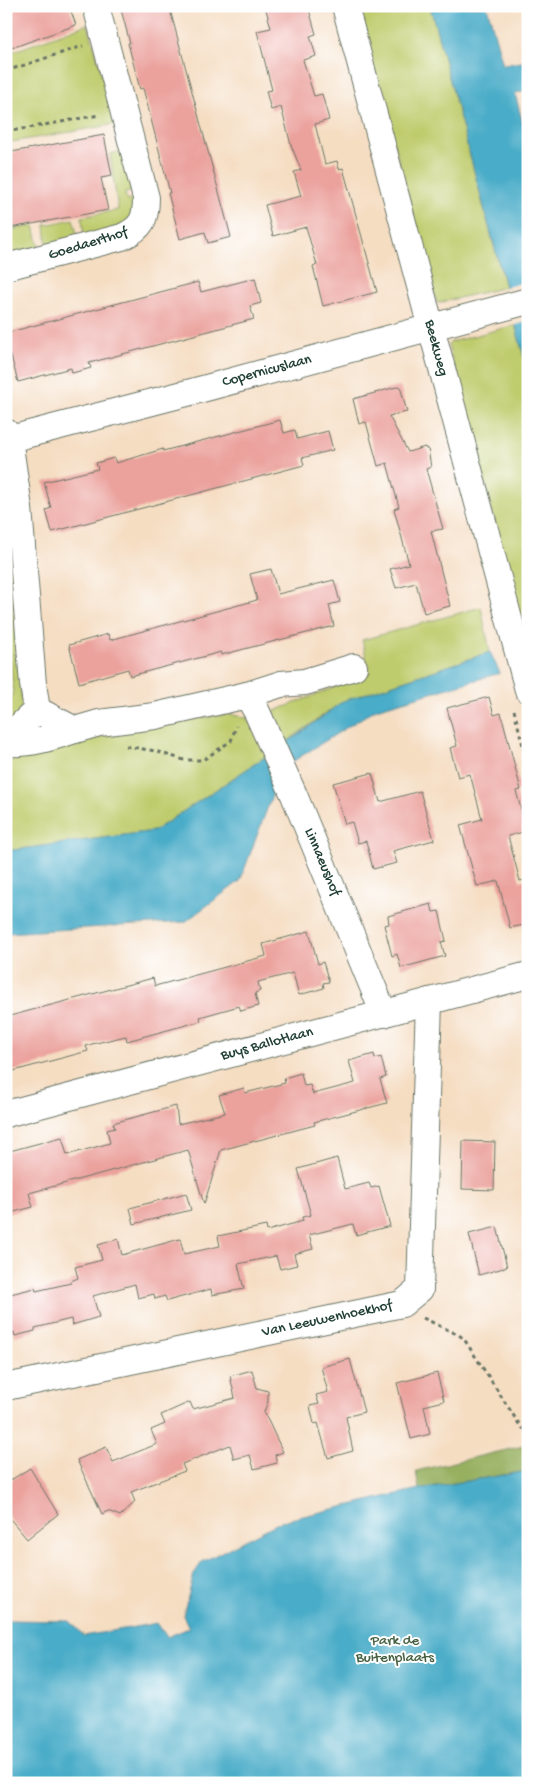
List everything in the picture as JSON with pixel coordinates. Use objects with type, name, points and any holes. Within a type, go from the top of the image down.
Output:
[{"type":"street","name":"Goedaerthof","points":[[6,267],[122,237],[132,232],[141,224],[146,212],[146,198],[96,6]]},
{"type":"street","name":"Beekweg","points":[[345,6],[528,690]]},
{"type":"street","name":"Copernicuslaan","points":[[7,437],[195,391],[528,301]]},
{"type":"street","points":[[7,437],[20,508],[33,684],[37,710]]},
{"type":"street","points":[[6,741],[20,744],[87,726],[156,716],[257,713],[281,684],[306,682],[354,667]]},
{"type":"street","points":[[37,710],[87,726]]},
{"type":"street","points":[[6,741],[37,710]]},
{"type":"street","name":"Linnaeushof","points":[[257,713],[294,795],[384,1014]]},
{"type":"street","name":"Buys Ballotlaan","points":[[6,1114],[528,975]]},
{"type":"street","name":"Van Leeuwenhoekhof","points":[[6,1388],[402,1304],[420,1289],[429,1001]]},
{"type":"path","points":[[6,71],[105,39]]},
{"type":"path","points":[[6,132],[124,110]]},
{"type":"path","points":[[87,726],[123,746],[155,751],[184,760],[203,760],[231,741],[257,713]]},
{"type":"path","points":[[402,1304],[424,1320],[464,1339],[521,1426],[528,1431]]},
{"type":"path","points":[[521,1426],[528,1426]]},
{"type":"green space","points":[[357,6],[430,6],[505,287],[438,303],[436,300]]},
{"type":"green space","points":[[88,24],[116,124],[6,143],[6,54]]},
{"type":"green space","points":[[123,151],[132,191],[125,193],[127,201],[135,199],[132,224],[84,237],[82,217],[118,210],[110,154]]},
{"type":"green space","points":[[73,219],[78,238],[47,246],[45,225]]},
{"type":"green space","points":[[34,226],[39,247],[7,256],[6,230]]},
{"type":"green space","points":[[515,325],[528,372],[528,648],[448,345],[451,342]]},
{"type":"green space","points":[[6,529],[22,705],[19,713],[6,723],[6,708],[10,704],[13,690],[6,607]]},
{"type":"green space","points":[[481,607],[490,652],[343,701],[282,745],[271,717],[275,711],[370,673],[362,640]]},
{"type":"green space","points":[[229,714],[247,718],[268,755],[154,831],[6,851],[6,758],[153,725]]},
{"type":"green space","points":[[528,1445],[528,1471],[419,1489],[416,1471]]},
{"type":"water","points":[[430,6],[487,6],[503,65],[528,61],[528,91],[515,93],[528,144],[528,372]]},
{"type":"water","points":[[490,652],[500,673],[376,709],[292,762],[276,785],[240,881],[185,922],[6,933],[6,851],[154,831],[298,735],[343,701]]},
{"type":"water","name":"Park de Buitenplaats","points":[[528,1471],[528,1783],[6,1783],[6,1620],[70,1621],[84,1636],[157,1623],[167,1637],[189,1628],[183,1615],[194,1574],[202,1562],[282,1521],[419,1489]]},
{"type":"pier","points":[[528,281],[528,321],[512,326],[503,288]]},
{"type":"building","points":[[6,6],[69,6],[76,25],[6,50]]},
{"type":"building","points":[[120,6],[169,6],[231,237],[208,243],[205,232],[180,239],[143,88],[140,89]]},
{"type":"building","points":[[265,6],[308,6],[316,34],[310,36],[316,56],[303,60],[314,96],[322,94],[329,120],[315,124],[325,164],[337,161],[339,169],[343,168],[377,292],[323,306],[313,266],[317,265],[306,227],[273,236],[265,205],[301,196],[294,172],[301,170],[291,145],[281,107],[271,110],[266,91],[272,90],[257,31],[271,28]]},
{"type":"building","points":[[104,135],[112,176],[101,178],[108,210],[10,228],[6,207],[6,153]]},
{"type":"building","points":[[255,278],[261,303],[250,306],[254,319],[89,363],[91,368],[72,373],[71,368],[18,382],[11,356],[6,357],[6,333],[198,282],[201,292]]},
{"type":"building","points":[[400,386],[407,412],[389,416],[408,452],[425,447],[428,449],[431,467],[426,469],[443,529],[431,531],[450,606],[424,613],[416,583],[396,588],[390,569],[409,564],[394,509],[399,507],[387,463],[378,466],[366,422],[359,424],[353,399]]},
{"type":"building","points":[[280,420],[284,433],[295,430],[297,439],[328,431],[333,450],[302,458],[304,465],[52,532],[46,510],[51,508],[44,482],[98,469],[96,463],[114,458],[116,463],[163,449],[163,451]]},
{"type":"building","points":[[271,569],[278,594],[334,580],[340,602],[329,605],[334,626],[221,655],[221,652],[130,676],[128,669],[79,683],[69,645],[108,634],[110,640],[257,600],[250,574]]},
{"type":"building","points":[[489,697],[494,715],[501,713],[521,790],[516,791],[527,831],[508,836],[520,881],[528,879],[528,924],[510,928],[498,881],[477,886],[460,825],[482,819],[470,774],[458,777],[450,748],[457,746],[447,708]]},
{"type":"building","points":[[372,773],[380,802],[420,791],[434,840],[393,851],[397,863],[373,869],[366,841],[358,843],[352,822],[345,824],[333,783]]},
{"type":"building","points":[[431,904],[433,912],[439,911],[446,941],[441,942],[445,956],[401,968],[397,954],[392,956],[384,925],[389,924],[388,916]]},
{"type":"building","points":[[309,931],[318,964],[323,962],[329,982],[323,983],[324,988],[299,995],[293,973],[258,982],[260,991],[255,993],[258,1006],[241,1011],[239,1006],[200,1017],[201,1021],[127,1041],[126,1036],[92,1044],[86,1046],[88,1051],[6,1073],[6,1017],[153,978],[155,986],[266,956],[263,944]]},
{"type":"building","points":[[374,1054],[375,1059],[381,1057],[386,1077],[380,1079],[387,1103],[314,1122],[315,1125],[221,1150],[204,1204],[188,1150],[29,1193],[33,1207],[6,1214],[6,1152],[62,1137],[67,1155],[110,1143],[107,1130],[115,1128],[113,1123],[176,1106],[178,1124],[225,1113],[219,1095],[244,1088],[245,1093],[285,1083],[284,1078],[301,1073],[304,1086],[310,1085],[313,1094],[355,1083],[349,1061]]},
{"type":"building","points":[[463,1141],[495,1142],[494,1190],[462,1189]]},
{"type":"building","points":[[337,1158],[345,1189],[369,1183],[371,1188],[379,1186],[390,1226],[356,1235],[353,1224],[309,1235],[313,1249],[294,1254],[297,1265],[280,1269],[276,1256],[238,1264],[244,1289],[212,1295],[211,1289],[167,1301],[165,1296],[155,1299],[154,1294],[138,1298],[135,1284],[93,1296],[99,1317],[72,1325],[71,1319],[35,1328],[35,1331],[15,1336],[14,1332],[6,1334],[6,1295],[35,1288],[36,1291],[71,1283],[71,1281],[78,1278],[75,1267],[102,1260],[98,1245],[118,1239],[122,1255],[180,1239],[184,1254],[220,1246],[218,1236],[266,1226],[267,1231],[303,1221],[302,1217],[311,1215],[298,1169]]},
{"type":"building","points":[[186,1193],[191,1210],[134,1224],[130,1208]]},
{"type":"building","points":[[497,1227],[507,1267],[479,1275],[469,1234]]},
{"type":"building","points":[[350,1359],[364,1412],[346,1417],[353,1451],[328,1458],[318,1423],[314,1424],[310,1406],[319,1404],[316,1395],[328,1392],[321,1367]]},
{"type":"building","points":[[252,1370],[257,1388],[268,1391],[268,1401],[264,1412],[283,1452],[275,1455],[277,1463],[254,1469],[250,1455],[234,1459],[230,1445],[182,1464],[185,1471],[131,1492],[135,1502],[120,1516],[108,1511],[102,1514],[77,1460],[106,1447],[113,1462],[157,1444],[151,1430],[165,1424],[161,1415],[190,1402],[193,1409],[235,1398],[230,1376]]},
{"type":"building","points":[[437,1373],[444,1401],[424,1406],[430,1434],[411,1439],[397,1383]]},
{"type":"building","points":[[30,1468],[58,1514],[27,1539],[6,1514],[6,1483]]}]
